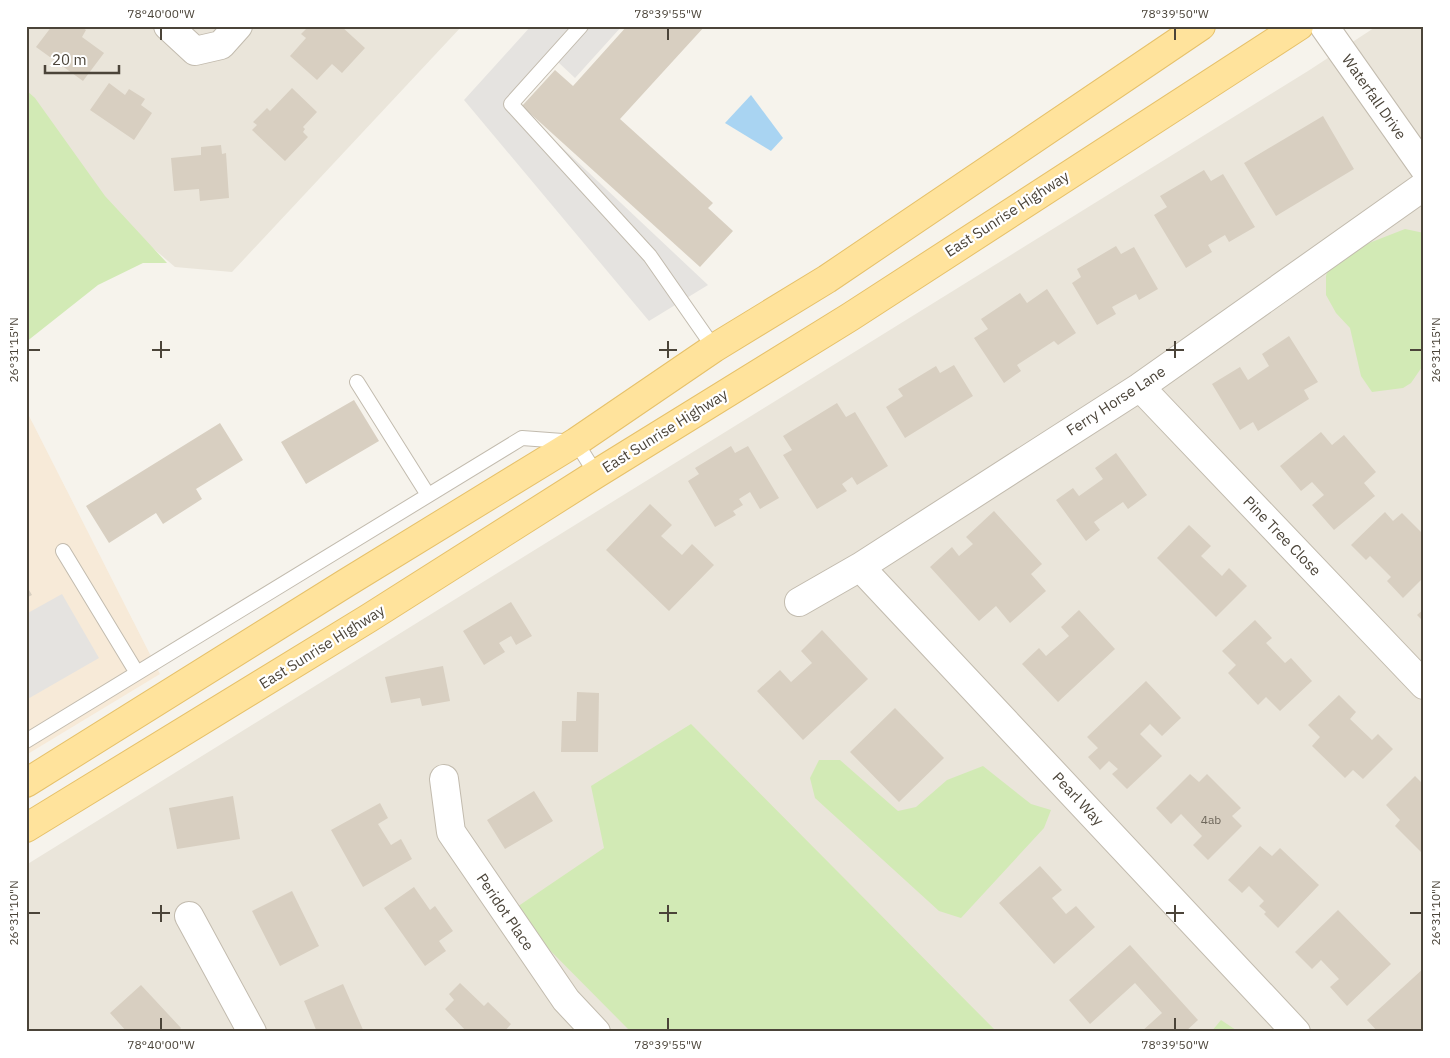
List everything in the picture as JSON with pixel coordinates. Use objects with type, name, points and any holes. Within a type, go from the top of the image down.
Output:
[{"type":"main road","points":[[26,784],[338,588],[576,442],[714,348],[827,279],[1201,26]]},
{"type":"main road","name":"East Sunrise Highway","points":[[27,827],[369,618],[596,474],[850,317],[1299,26]]},
{"type":"street","points":[[168,26],[195,51],[221,46],[238,26]]},
{"type":"street","name":"Waterfall Drive","points":[[1324,26],[1424,168]]},
{"type":"street","name":"Ferry Horse Lane","points":[[799,602],[860,567],[1140,387],[1424,186]]},
{"type":"street","name":"Pine Tree Close","points":[[1140,387],[1424,686]]},
{"type":"street","name":"Pearl Way","points":[[860,567],[1296,1032]]},
{"type":"street","name":"Peridot Place","points":[[444,779],[451,832],[566,1000],[596,1032]]},
{"type":"street","points":[[189,916],[252,1032]]},
{"type":"lane","points":[[581,26],[511,104],[650,256],[714,348]]},
{"type":"lane","points":[[357,382],[428,495]]},
{"type":"lane","points":[[26,741],[522,438],[576,442],[596,474]]},
{"type":"lane","points":[[63,551],[138,673]]},
{"type":"shaded area","points":[[26,26],[462,26],[232,272],[175,267],[26,139]]},
{"type":"shaded area","points":[[531,26],[622,26],[575,78],[558,62],[518,106],[708,285],[649,321],[464,100]]},
{"type":"shaded area","points":[[1377,26],[1424,26],[1424,1032],[26,1032],[26,865],[1308,71]]},
{"type":"shaded area","points":[[26,410],[160,674],[26,755]]},
{"type":"shaded area","points":[[62,594],[99,658],[26,700],[26,614]]},
{"type":"green space","points":[[26,90],[35,98],[105,196],[167,263],[143,263],[98,285],[26,342]]},
{"type":"green space","points":[[1405,229],[1424,233],[1424,364],[1411,383],[1403,388],[1372,392],[1361,376],[1350,328],[1336,313],[1326,295],[1326,276],[1329,265],[1346,252]]},
{"type":"green space","points":[[691,724],[997,1032],[631,1032],[511,911],[604,848],[591,786]]},
{"type":"green space","points":[[819,760],[840,760],[898,811],[916,807],[947,780],[983,766],[1031,804],[1051,810],[1044,828],[961,918],[939,911],[815,798],[810,778]]},
{"type":"green space","points":[[1221,1020],[1239,1032],[1211,1032]]},
{"type":"water","points":[[751,95],[783,138],[771,151],[725,123]]},
{"type":"building","points":[[52,26],[80,26],[86,30],[82,37],[104,53],[83,81],[36,47]]},
{"type":"building","points":[[309,26],[341,26],[365,48],[342,73],[332,64],[317,80],[290,56],[306,38],[301,34]]},
{"type":"building","points":[[627,26],[705,26],[620,119],[713,203],[708,208],[733,231],[700,267],[522,106],[555,70],[573,86]]},
{"type":"building","points":[[109,83],[125,95],[129,89],[145,99],[141,105],[152,113],[134,140],[90,110]]},
{"type":"building","points":[[292,88],[317,112],[303,127],[305,129],[303,132],[308,137],[285,161],[252,130],[257,125],[253,122],[267,108],[270,111]]},
{"type":"building","points":[[1323,116],[1354,169],[1276,216],[1244,163]]},
{"type":"building","points":[[221,145],[222,154],[226,153],[229,198],[200,201],[199,189],[174,191],[171,158],[201,155],[201,147]]},
{"type":"building","points":[[1204,170],[1211,181],[1223,174],[1255,227],[1229,242],[1225,235],[1208,245],[1212,252],[1186,268],[1154,215],[1167,207],[1160,196]]},
{"type":"building","points":[[1116,246],[1121,254],[1134,247],[1158,289],[1139,300],[1136,294],[1112,307],[1116,314],[1097,325],[1072,283],[1081,277],[1077,269]]},
{"type":"building","points":[[1047,289],[1076,333],[1058,345],[1054,341],[1017,365],[1021,371],[1004,383],[974,338],[988,329],[981,319],[1020,293],[1027,303]]},
{"type":"building","points":[[1289,336],[1318,382],[1304,390],[1309,399],[1258,431],[1253,422],[1240,430],[1212,384],[1240,367],[1248,380],[1269,366],[1262,354]]},
{"type":"building","points":[[954,365],[973,396],[905,438],[886,407],[903,396],[898,389],[936,366],[940,373]]},
{"type":"building","points":[[354,400],[379,441],[306,484],[281,442]]},
{"type":"building","points":[[837,403],[846,417],[855,412],[888,466],[857,485],[852,477],[842,484],[847,491],[817,509],[783,455],[792,450],[783,436]]},
{"type":"building","points":[[220,423],[243,460],[196,489],[202,499],[163,524],[156,513],[109,543],[86,506]]},
{"type":"building","points":[[1321,432],[1332,445],[1344,435],[1376,472],[1364,483],[1375,496],[1334,530],[1312,505],[1324,495],[1312,482],[1301,491],[1280,466]]},
{"type":"building","points":[[731,446],[735,453],[748,446],[779,498],[760,509],[750,492],[739,499],[743,505],[733,511],[736,515],[715,527],[688,481],[699,474],[695,468]]},
{"type":"building","points":[[1116,453],[1147,495],[1128,509],[1123,502],[1094,522],[1100,530],[1086,541],[1056,500],[1073,488],[1079,496],[1103,479],[1095,468]]},
{"type":"building","points":[[650,504],[672,525],[661,536],[682,555],[692,544],[714,565],[669,611],[606,550]]},
{"type":"building","points":[[994,511],[1042,564],[1031,574],[1046,591],[1010,623],[996,606],[979,621],[930,567],[952,547],[959,556],[973,544],[966,537]]},
{"type":"building","points":[[1385,512],[1393,521],[1402,513],[1424,535],[1424,577],[1403,598],[1387,581],[1391,577],[1370,556],[1366,560],[1351,545]]},
{"type":"building","points":[[1189,525],[1211,546],[1201,556],[1222,576],[1229,568],[1247,586],[1216,617],[1157,558]]},
{"type":"building","points":[[26,585],[32,595],[26,598]]},
{"type":"building","points":[[511,602],[532,636],[516,645],[511,636],[499,643],[505,652],[484,665],[463,631]]},
{"type":"building","points":[[1424,609],[1424,622],[1417,615]]},
{"type":"building","points":[[1079,610],[1115,649],[1058,702],[1022,664],[1039,648],[1046,656],[1069,636],[1061,627]]},
{"type":"building","points":[[1255,620],[1272,638],[1266,643],[1285,663],[1291,658],[1312,681],[1280,711],[1266,697],[1258,705],[1228,673],[1236,665],[1222,651]]},
{"type":"building","points":[[822,630],[868,679],[803,740],[757,691],[780,670],[791,682],[812,663],[801,651]]},
{"type":"building","points":[[443,666],[450,701],[422,706],[420,698],[391,703],[385,677]]},
{"type":"building","points":[[1146,681],[1181,718],[1162,736],[1150,724],[1140,734],[1162,756],[1127,789],[1112,774],[1118,769],[1109,761],[1100,770],[1088,757],[1098,748],[1087,737]]},
{"type":"building","points":[[577,692],[599,693],[598,752],[561,752],[562,721],[576,721]]},
{"type":"building","points":[[1339,695],[1356,712],[1350,719],[1372,740],[1378,734],[1393,749],[1363,779],[1353,770],[1345,778],[1312,746],[1320,737],[1308,725]]},
{"type":"building","points":[[895,708],[944,758],[899,802],[850,752]]},
{"type":"building","points":[[1190,774],[1199,782],[1207,774],[1241,808],[1232,816],[1242,826],[1208,860],[1193,845],[1202,836],[1181,814],[1171,824],[1156,808]]},
{"type":"building","points":[[1415,776],[1424,785],[1423,854],[1395,826],[1400,820],[1386,805]]},
{"type":"building","points":[[534,791],[553,821],[505,849],[487,820]]},
{"type":"building","points":[[233,796],[240,839],[177,849],[169,808]]},
{"type":"building","points":[[380,803],[388,818],[378,824],[391,845],[401,839],[412,859],[363,887],[331,830]]},
{"type":"building","points":[[1260,846],[1272,856],[1280,848],[1319,885],[1278,928],[1259,906],[1264,901],[1249,886],[1242,893],[1228,880]]},
{"type":"building","points":[[1040,866],[1062,890],[1052,898],[1066,914],[1076,906],[1095,927],[1054,964],[999,903]]},
{"type":"building","points":[[414,887],[430,910],[435,906],[453,931],[439,941],[446,951],[425,966],[384,908]]},
{"type":"building","points":[[292,891],[319,946],[280,966],[252,911]]},
{"type":"building","points":[[1338,910],[1391,964],[1347,1006],[1330,987],[1339,979],[1321,960],[1312,969],[1295,952]]},
{"type":"building","points":[[1130,945],[1198,1020],[1185,1032],[1141,1032],[1162,1013],[1135,983],[1090,1024],[1069,1000]]},
{"type":"building","points":[[1424,968],[1424,1032],[1378,1032],[1367,1020]]},
{"type":"building","points":[[460,983],[484,1006],[488,1002],[511,1024],[504,1032],[467,1032],[445,1009],[454,1000],[449,994]]},
{"type":"building","points":[[343,984],[364,1032],[317,1032],[304,1001]]},
{"type":"building","points":[[141,985],[181,1028],[178,1032],[127,1032],[110,1013]]}]
